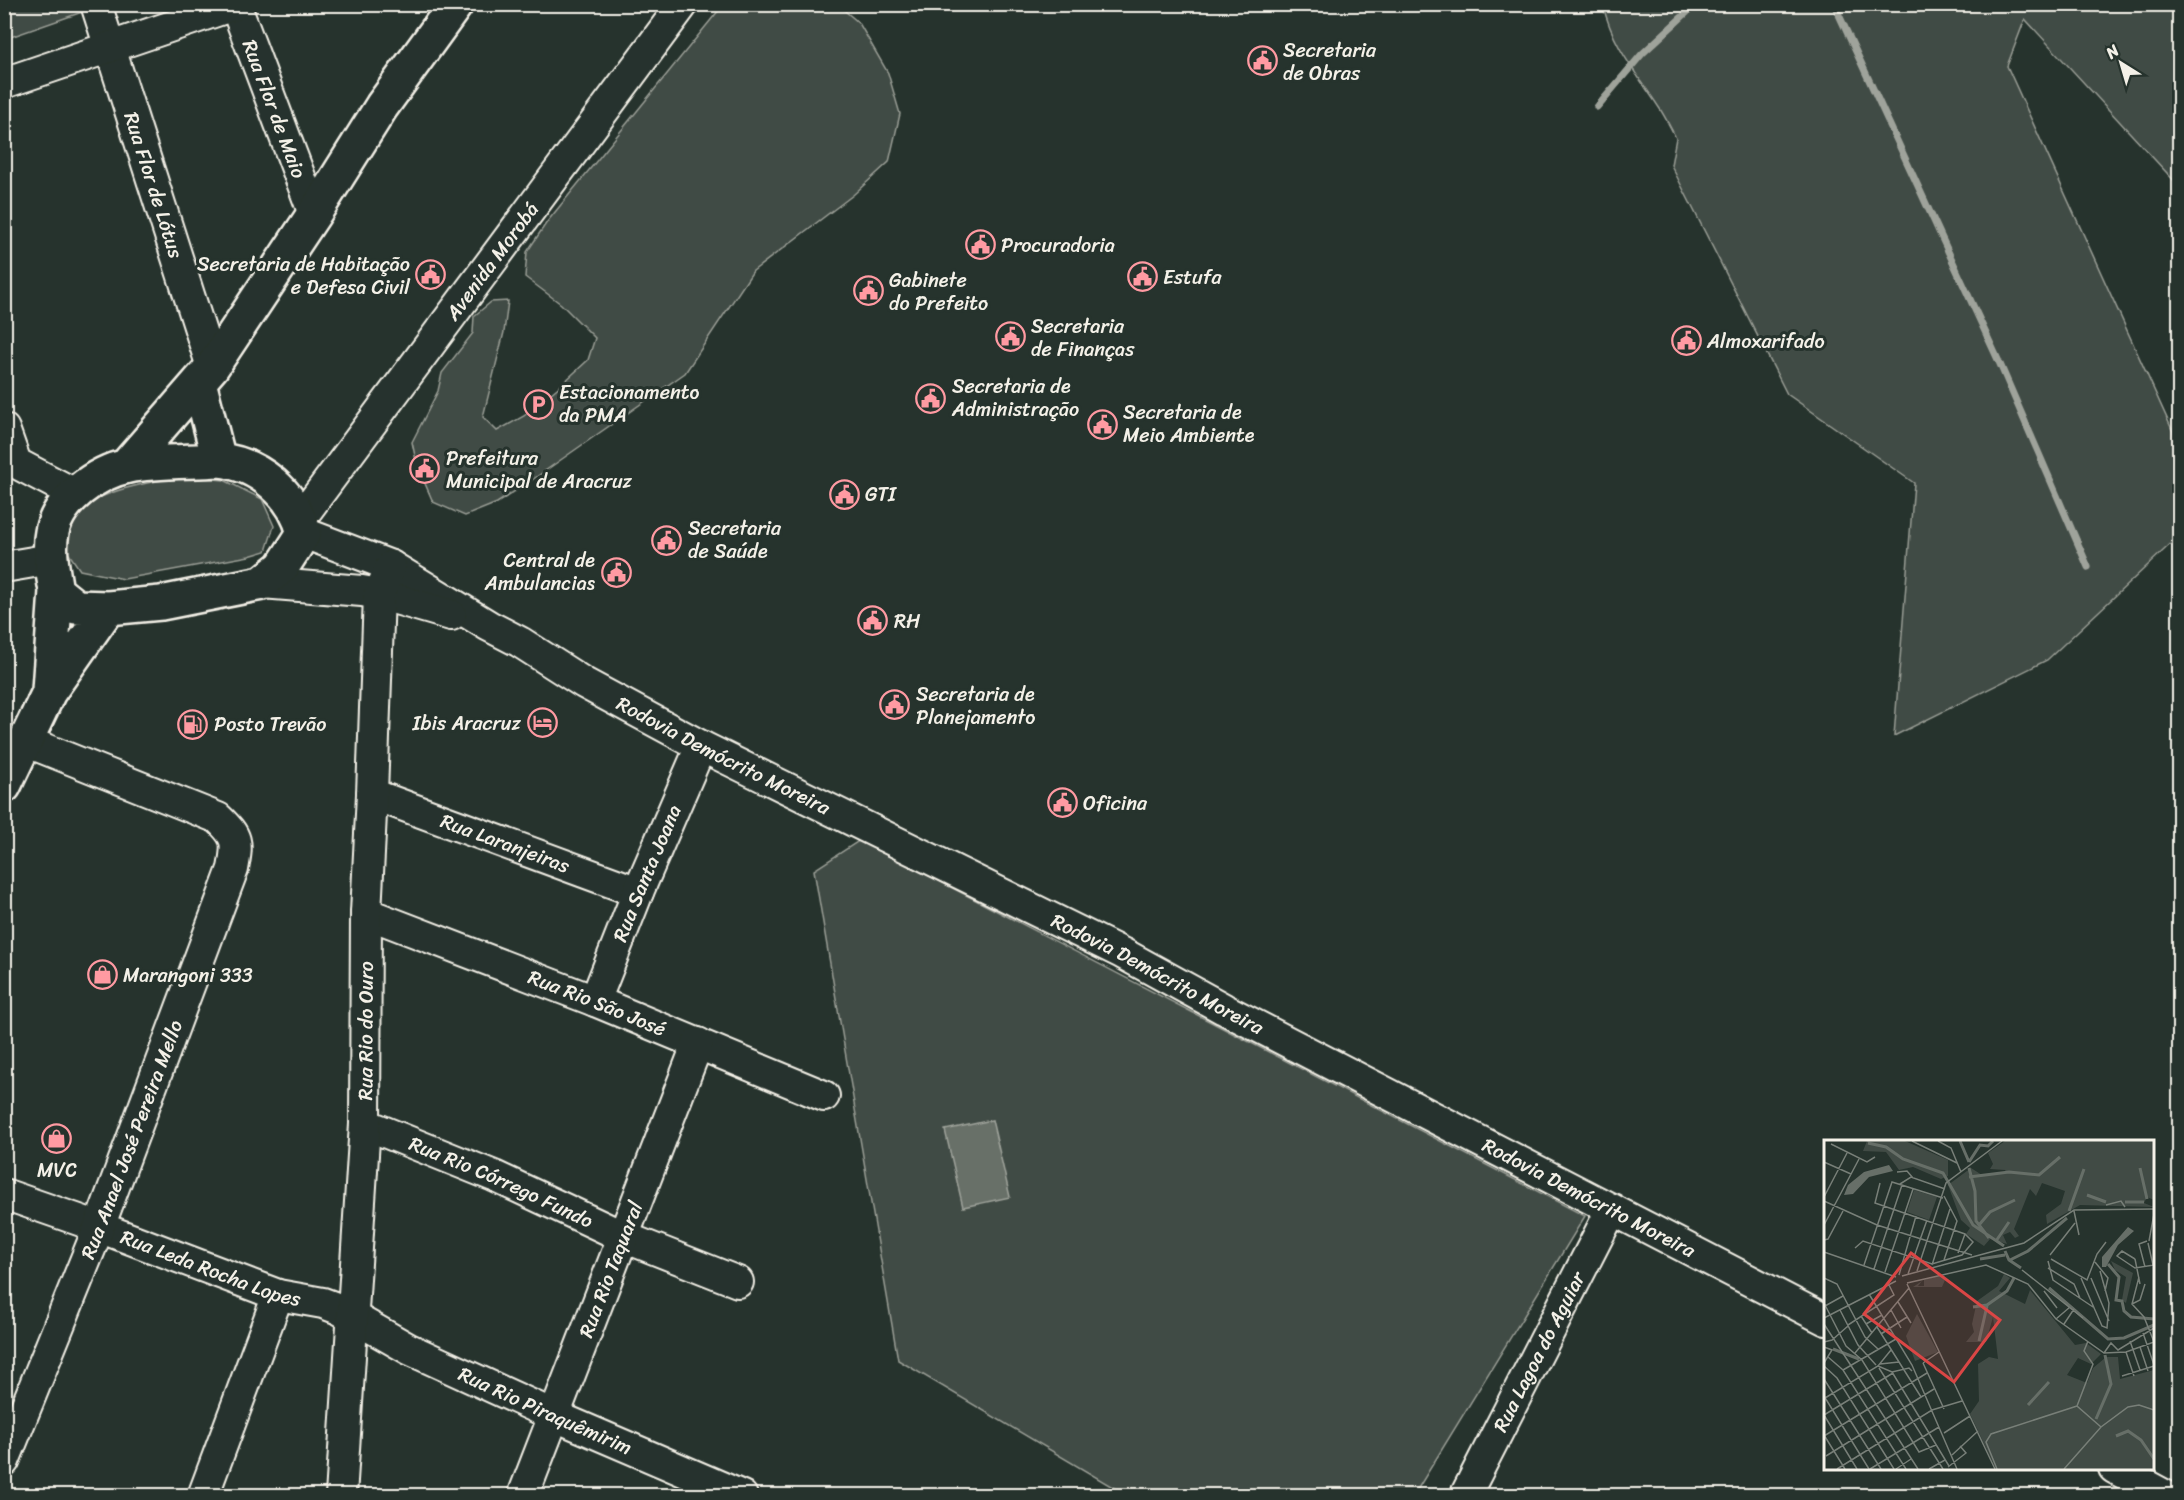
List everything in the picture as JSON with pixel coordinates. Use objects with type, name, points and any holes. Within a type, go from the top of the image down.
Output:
[{"type":"main road","points":[[126,466],[205,375],[314,214],[382,106],[456,4]]},
{"type":"main road","points":[[205,375],[219,460]]},
{"type":"main road","points":[[49,692],[56,591],[51,559],[52,532],[60,511],[75,494],[94,480],[126,466],[234,461],[249,467],[270,481],[285,496],[302,525],[282,567],[262,583],[161,603],[108,608],[76,607],[56,591]]},
{"type":"main road","points":[[4,786],[49,692],[108,608]]},
{"type":"street","name":"Rua Flor de Lótus","points":[[96,4],[205,375]]},
{"type":"street","name":"Avenida Morobá","points":[[302,525],[683,4]]},
{"type":"street","points":[[4,82],[236,5]]},
{"type":"street","name":"Rua Flor de Maio","points":[[236,5],[314,214]]},
{"type":"street","points":[[4,429],[10,462],[75,494]]},
{"type":"street","name":"Rodovia Demócrito Moreira","points":[[302,525],[391,566],[489,626],[520,642],[584,683],[701,746],[1122,953],[1224,1009],[1824,1319]]},
{"type":"street","points":[[4,567],[51,559]]},
{"type":"street","name":"Rua Rio do Ouro","points":[[341,1496],[365,1124],[366,913],[379,594],[391,566]]},
{"type":"street","name":"Rodovia Demócrito Moreira","points":[[262,583],[379,594],[489,626]]},
{"type":"street","name":"Rua Anael José Pereira Mello","points":[[4,1461],[99,1227],[233,869],[237,851],[233,832],[218,818],[25,741]]},
{"type":"street","name":"Rua Santa Joana","points":[[595,1002],[638,892],[701,746]]},
{"type":"street","name":"Rua Laranjeiras","points":[[372,794],[638,892]]},
{"type":"street","name":"Rua Rio São José","points":[[366,913],[698,1043],[824,1096]]},
{"type":"street","name":"Rua Rio Taquaral","points":[[523,1496],[698,1043]]},
{"type":"street","name":"Rua Rio Córrego Fundo","points":[[365,1124],[494,1176],[624,1237],[738,1282]]},
{"type":"street","name":"Rua Leda Rocha Lopes","points":[[4,1194],[99,1227],[278,1295],[323,1303],[352,1316]]},
{"type":"street","name":"Rua Lagoa do Aguiar","points":[[1465,1496],[1612,1209]]},
{"type":"street","points":[[202,1496],[278,1295]]},
{"type":"street","name":"Rua Rio Piraquêmirim","points":[[352,1316],[408,1349],[742,1496]]},
{"type":"street","points":[[2118,1470],[2166,1496]]},
{"type":"shaded area","points":[[4,5],[83,5],[85,11],[5,39]]},
{"type":"shaded area","points":[[723,5],[838,5],[859,23],[888,73],[900,114],[889,162],[853,195],[753,271],[685,373],[497,503],[465,516],[433,502],[417,465],[412,442],[438,391],[442,373],[473,333],[474,316],[491,302],[508,301],[504,332],[483,417],[497,431],[524,416],[588,360],[595,338],[561,304],[525,277],[527,252],[547,222]]},
{"type":"shaded area","points":[[1603,5],[2179,5],[2179,186],[2025,19],[2007,66],[2179,445],[2179,536],[2047,660],[1894,736],[1914,483],[1787,394],[1671,165],[1676,138],[1661,110],[1619,46]]},
{"type":"shaded area","points":[[183,476],[224,480],[262,499],[274,526],[266,551],[124,579],[80,570],[65,548],[73,519],[84,507],[125,488]]},
{"type":"shaded area","points":[[860,840],[1585,1216],[1414,1495],[1126,1495],[898,1360],[814,870]]},
{"type":"shaded area","points":[[992,1120],[1010,1197],[963,1207],[945,1130]]},
{"type":"waterway","points":[[1597,107],[1642,54],[1696,4]]},
{"type":"waterway","points":[[1834,4],[2000,364],[2088,567]]},
{"type":"place","name":"Secretaria de Obras","points":[[1262,61]]},
{"type":"place","name":"Procuradoria","points":[[980,245]]},
{"type":"place","name":"Secretaria de Habitação e Defesa Civil","points":[[431,275]]},
{"type":"place","name":"Estufa","points":[[1142,277]]},
{"type":"place","name":"Gabinete do Prefeito","points":[[868,291]]},
{"type":"place","name":"Secretaria de Finanças","points":[[1010,337]]},
{"type":"place","name":"Almoxarifado","points":[[1686,341]]},
{"type":"place","name":"Secretaria de Administração","points":[[931,398]]},
{"type":"place","name":"Estacionamento da PMA","points":[[538,404]]},
{"type":"place","name":"Secretaria de Meio Ambiente","points":[[1102,424]]},
{"type":"place","name":"Prefeitura Municipal de Aracruz","points":[[425,469]]},
{"type":"place","name":"GTI","points":[[844,494]]},
{"type":"place","name":"Secretaria de Saúde","points":[[667,540]]},
{"type":"place","name":"Central de Ambulancias","points":[[616,572]]},
{"type":"place","name":"RH","points":[[873,621]]},
{"type":"place","name":"Secretaria de Planejamento","points":[[895,705]]},
{"type":"place","name":"Ibis Aracruz","points":[[542,723]]},
{"type":"place","name":"Posto Trevão","points":[[193,724]]},
{"type":"place","name":"Oficina","points":[[1062,803]]},
{"type":"place","name":"Marangoni 333","points":[[102,975]]},
{"type":"place","name":"MVC","points":[[57,1139]]}]
